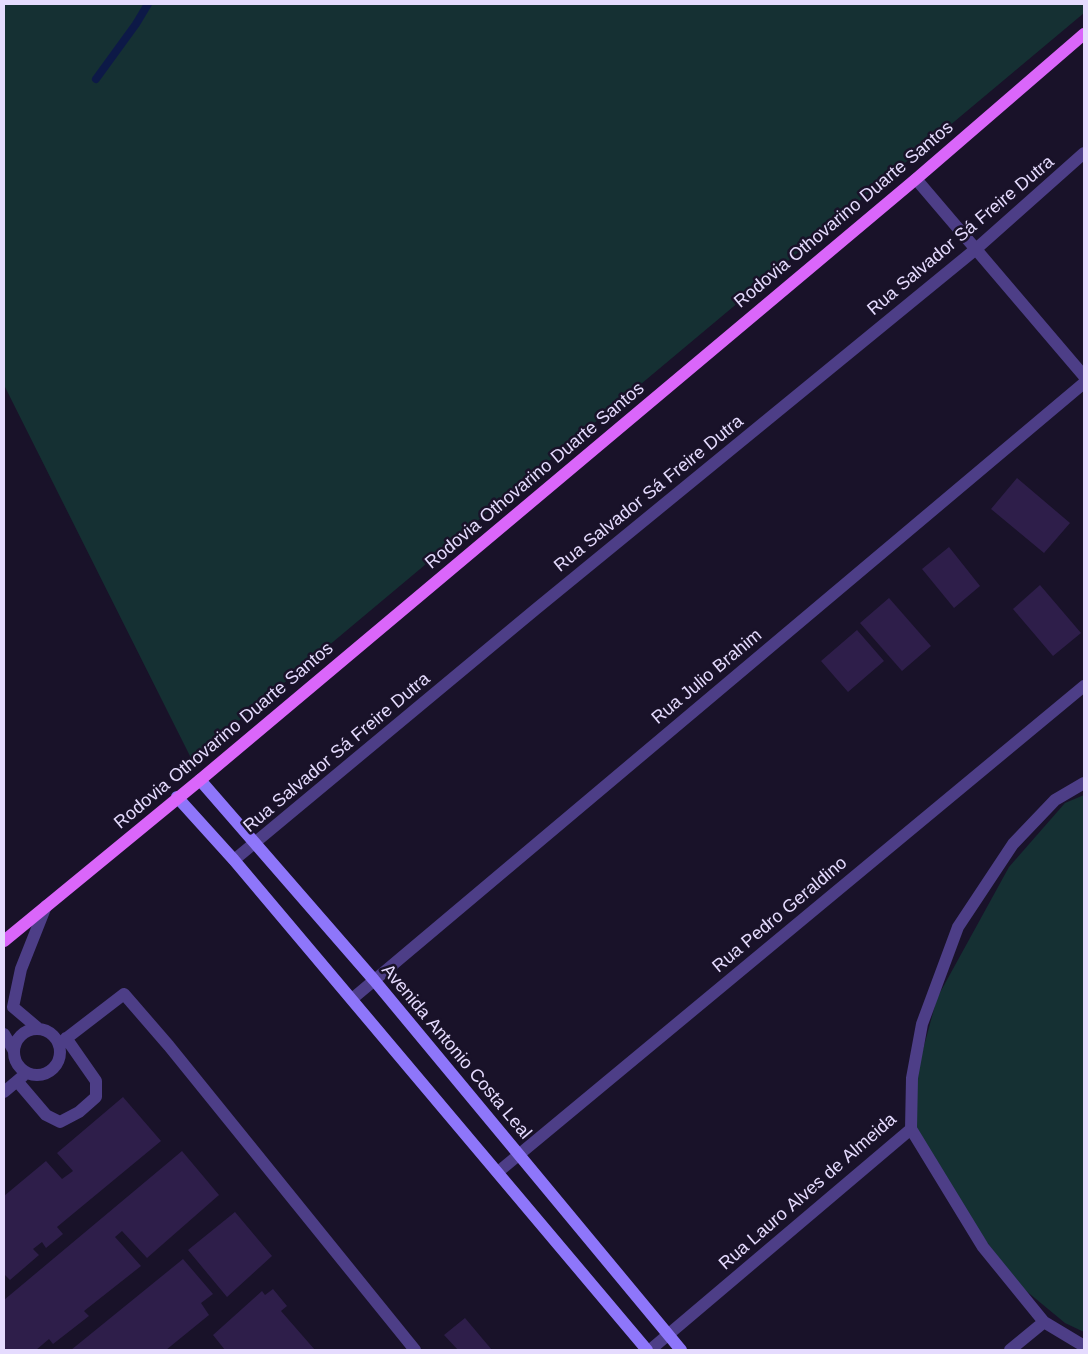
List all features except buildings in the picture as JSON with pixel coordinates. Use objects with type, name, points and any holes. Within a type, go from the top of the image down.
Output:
[{"type":"main road","name":"Rodovia Othovarino Duarte Santos","points":[[4,941],[200,780],[916,179],[1084,34]]},
{"type":"street","name":"Rua Salvador Sá Freire Dutra","points":[[234,860],[536,609],[976,249],[1084,153]]},
{"type":"street","points":[[916,179],[1084,376]]},
{"type":"street","name":"Rua Julio Brahim","points":[[352,999],[1084,383]]},
{"type":"street","name":"Rua Pedro Geraldino","points":[[498,1172],[1084,686]]},
{"type":"street","name":"Avenida Antonio Costa Leal","points":[[200,780],[374,980],[681,1350]]},
{"type":"street","name":"Rua Lauro Alves de Almeida","points":[[649,1350],[911,1129],[912,1078],[922,1024],[958,927],[1012,844],[1055,800],[1084,783]]},
{"type":"street","points":[[177,798],[234,860],[649,1350]]},
{"type":"street","points":[[4,1034],[14,1051],[22,1077],[46,1115],[60,1122],[79,1112],[96,1097],[96,1081],[62,1041],[39,1029],[8,1008],[46,906]]},
{"type":"street","points":[[4,1092],[22,1077],[45,1074],[52,1070],[58,1063],[62,1041],[124,994],[175,1053],[415,1350]]},
{"type":"street","points":[[14,1051],[22,1035],[39,1029]]},
{"type":"street","points":[[911,1129],[983,1247],[1044,1322],[1084,1346]]},
{"type":"street","points":[[1010,1350],[1044,1322]]},
{"type":"green space","points":[[4,4],[1084,4],[1084,13],[192,760],[4,385]]},
{"type":"green space","points":[[1084,795],[1084,1332],[1065,1323],[1019,1285],[932,1169],[916,1127],[915,1079],[937,998],[1009,867],[1065,803]]},
{"type":"waterway","points":[[96,79],[136,24],[148,4]]}]
